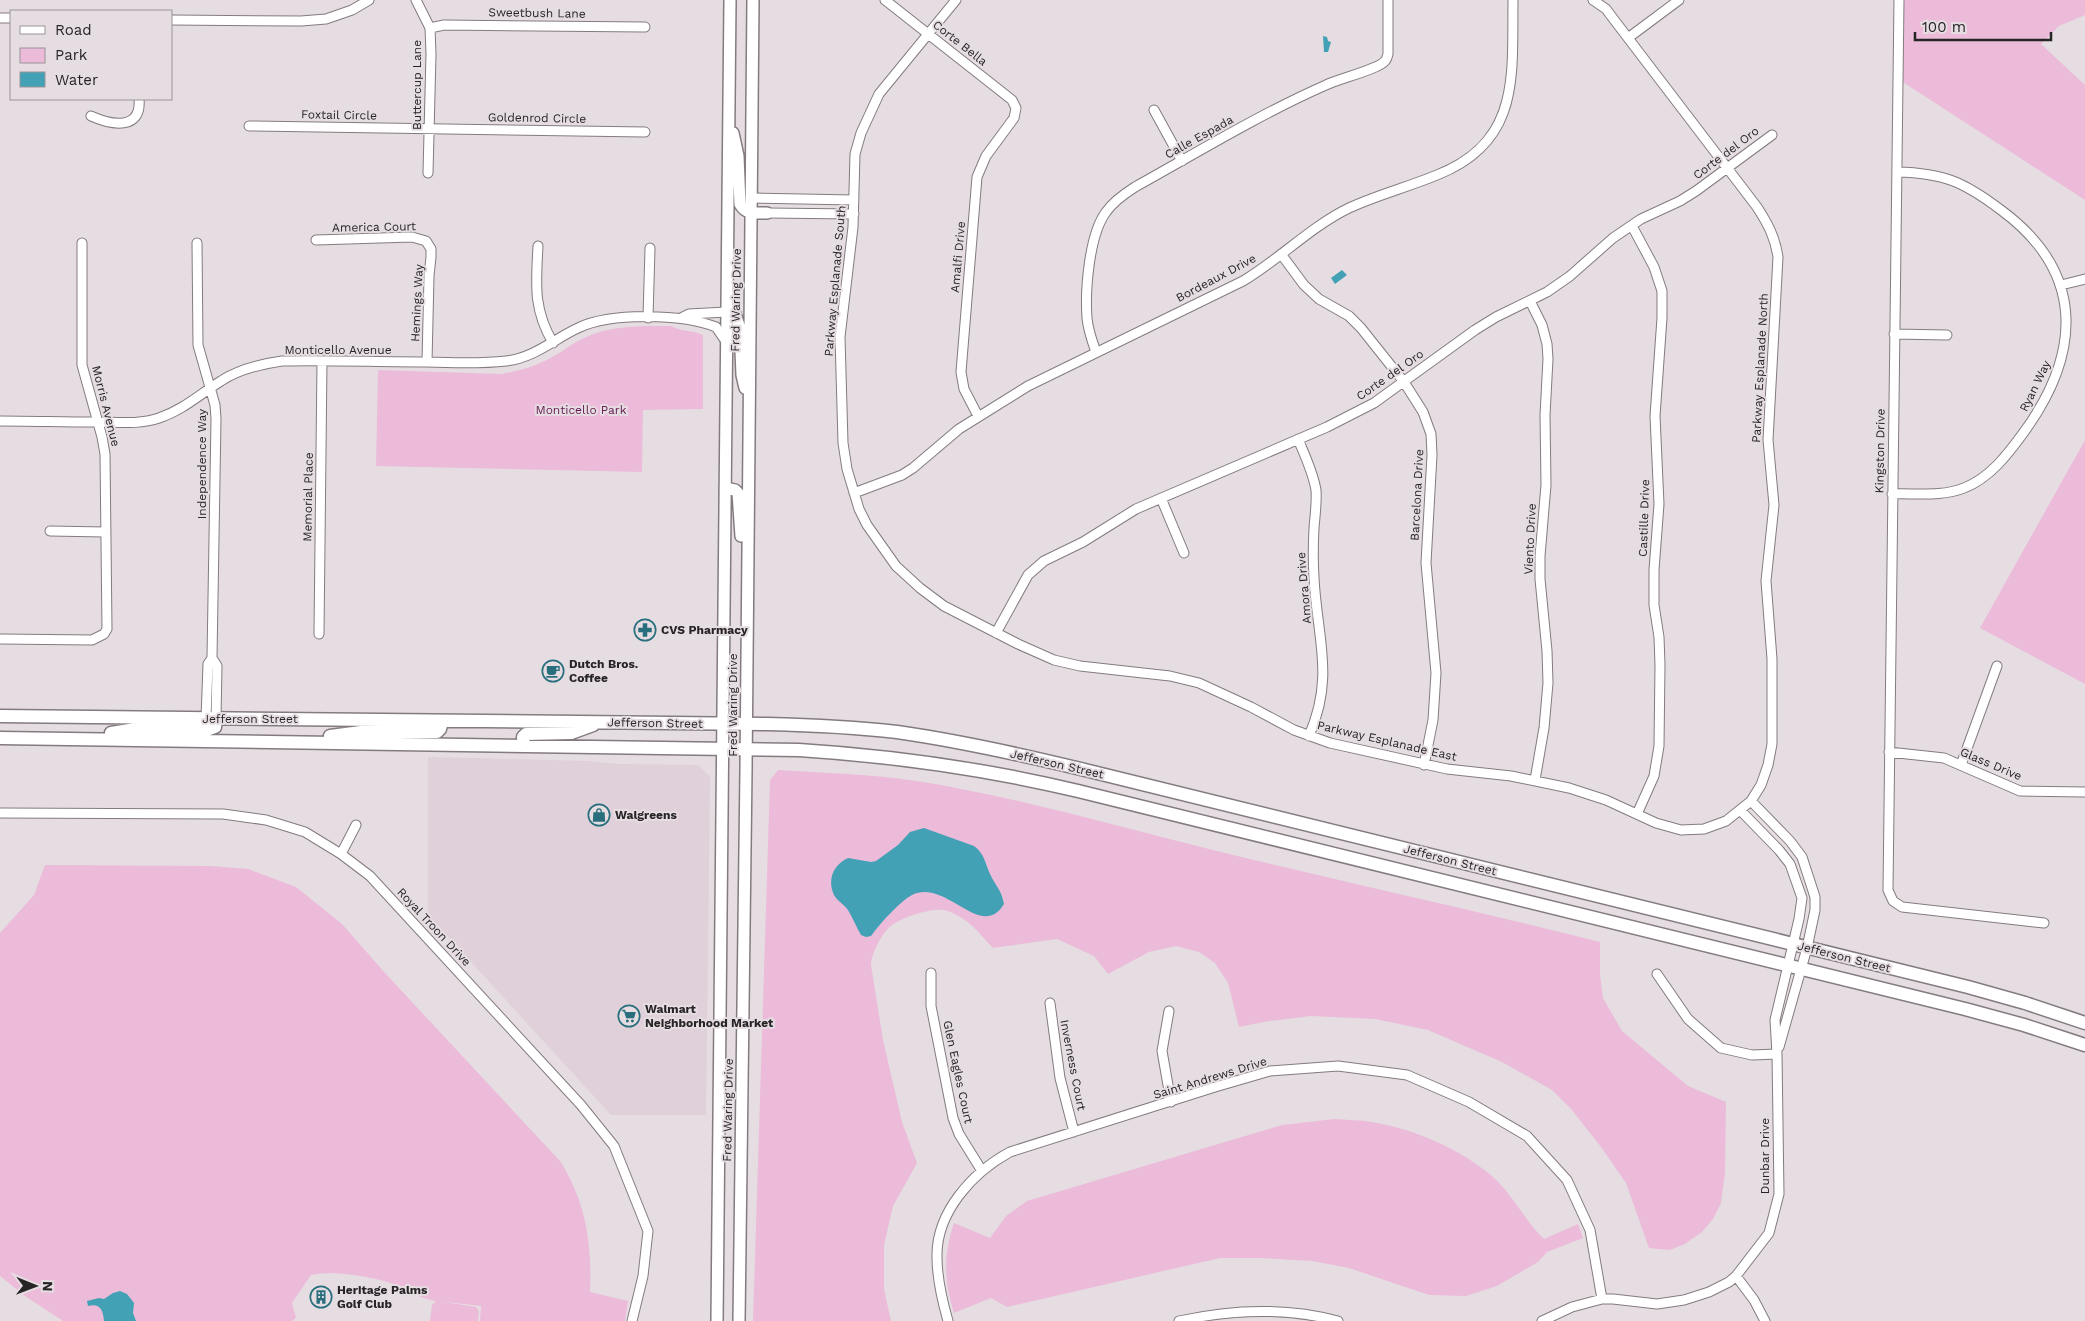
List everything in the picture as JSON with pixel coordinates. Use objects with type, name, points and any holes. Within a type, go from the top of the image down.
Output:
[{"type":"main road","name":"Fred Waring Drive","points":[[717,1321],[725,340],[730,0]]},
{"type":"main road","name":"Fred Waring Drive","points":[[739,1321],[747,724],[753,0]]},
{"type":"main road","points":[[729,112],[738,156],[740,204],[745,211],[767,213]]},
{"type":"main road","points":[[726,312],[735,314],[740,322],[742,375],[749,405]]},
{"type":"main road","points":[[725,488],[736,490],[739,498],[742,546],[748,564]]},
{"type":"main road","name":"Jefferson Street","points":[[0,716],[722,723],[877,730],[968,743],[1093,772],[1804,958],[1982,1014],[2024,1025],[2085,1046]]},
{"type":"main road","points":[[74,739],[136,729],[207,730],[214,727],[211,719]]},
{"type":"main road","points":[[290,742],[361,732],[437,732],[442,721]]},
{"type":"main road","points":[[524,746],[523,737],[526,734],[571,733],[600,722]]},
{"type":"main road","name":"Jefferson Street","points":[[0,738],[809,751],[960,766],[1019,777],[1804,958],[1987,992],[2085,1022]]},
{"type":"street","points":[[172,20],[301,21],[326,18],[352,10],[369,0]]},
{"type":"street","name":"Buttercup Lane","points":[[416,0],[430,28],[428,173]]},
{"type":"street","name":"Corte Bella","points":[[885,0],[1012,100],[1016,108]]},
{"type":"street","name":"Parkway Esplanade South","points":[[920,588],[896,566],[879,544],[863,517],[854,494],[847,469],[843,443],[840,337],[854,214],[855,154],[861,133],[879,94],[956,0]]},
{"type":"street","name":"Calle Espada","points":[[1096,352],[1087,319],[1091,254],[1094,235],[1105,213],[1119,198],[1299,97],[1334,81],[1378,66],[1385,61],[1388,54],[1388,0]]},
{"type":"street","name":"Bordeaux Drive","points":[[854,494],[902,475],[959,429],[1028,386],[1242,281],[1332,217],[1352,207],[1438,175],[1463,163],[1479,150],[1494,132],[1504,112],[1510,87],[1513,0]]},
{"type":"street","name":"Parkway Esplanade North","points":[[1593,0],[1606,9],[1728,168],[1770,227],[1776,242],[1778,257],[1768,440],[1774,505],[1766,581],[1772,659],[1772,744],[1762,785],[1746,806]]},
{"type":"street","points":[[1628,38],[1678,0]]},
{"type":"street","name":"Kingston Drive","points":[[1899,0],[1888,890],[1893,901],[1902,907],[2044,923]]},
{"type":"street","name":"Sweetbush Lane","points":[[430,28],[444,25],[645,27]]},
{"type":"street","points":[[91,116],[105,122],[132,120],[137,117],[139,100]]},
{"type":"street","name":"Amalfi Drive","points":[[978,416],[964,389],[961,372],[977,177],[986,156],[1014,118],[1016,108]]},
{"type":"street","points":[[1154,110],[1182,161]]},
{"type":"street","name":"Foxtail Circle","points":[[249,126],[429,129]]},
{"type":"street","name":"Goldenrod Circle","points":[[429,129],[645,132]]},
{"type":"street","name":"Corte del Oro","points":[[996,633],[1028,575],[1044,561],[1082,542],[1136,509],[1298,439],[1374,403],[1475,330],[1496,317],[1530,301],[1570,276],[1613,238],[1641,219],[1680,201],[1772,135]]},
{"type":"street","name":"Ryan Way","points":[[1892,494],[1941,493],[1962,489],[1974,484],[1988,474],[2009,453],[2043,401],[2061,360],[2065,341],[2066,320],[2062,285],[2041,247],[2023,226],[1974,191],[1944,177],[1924,173],[1897,172]]},
{"type":"street","points":[[751,198],[854,200]]},
{"type":"street","points":[[767,213],[854,214]]},
{"type":"street","name":"Castille Drive","points":[[1632,226],[1654,267],[1662,291],[1662,318],[1655,416],[1659,504],[1654,570],[1654,605],[1659,636],[1659,746],[1654,776],[1637,814]]},
{"type":"street","name":"America Court","points":[[316,240],[412,237],[423,240],[429,245]]},
{"type":"street","name":"Morris Avenue","points":[[0,638],[92,640],[104,634],[107,623],[105,606],[105,454],[82,365],[82,244]]},
{"type":"street","name":"Independence Way","points":[[197,244],[197,338],[215,405],[216,419],[212,658],[217,666],[211,719]]},
{"type":"street","name":"Hemings Way","points":[[427,362],[431,257],[429,245]]},
{"type":"street","points":[[538,246],[536,288],[538,307],[544,326],[553,343]]},
{"type":"street","points":[[648,318],[650,248]]},
{"type":"street","name":"Barcelona Drive","points":[[1281,254],[1304,285],[1319,300],[1349,316],[1361,328],[1404,382],[1424,412],[1431,434],[1432,455],[1426,563],[1436,674],[1433,720],[1424,765]]},
{"type":"street","points":[[2062,285],[2085,279]]},
{"type":"street","name":"Viento Drive","points":[[1530,301],[1542,325],[1547,344],[1548,359],[1545,415],[1546,485],[1540,556],[1548,684],[1544,728],[1535,780]]},
{"type":"street","name":"Monticello Avenue","points":[[681,318],[689,314],[726,312]]},
{"type":"street","name":"Monticello Avenue","points":[[0,421],[138,422],[158,419],[177,411],[222,379],[261,364],[282,361],[474,363],[508,361],[526,356],[578,328],[613,318],[681,318],[716,327],[725,340]]},
{"type":"street","points":[[1894,334],[1947,335]]},
{"type":"street","name":"Memorial Place","points":[[319,634],[322,361]]},
{"type":"street","name":"Amora Drive","points":[[1298,439],[1316,491],[1313,549],[1314,580],[1323,654],[1322,693],[1318,716],[1309,736]]},
{"type":"street","points":[[1161,498],[1184,552]]},
{"type":"street","points":[[50,531],[105,532]]},
{"type":"street","name":"Parkway Esplanade East","points":[[920,588],[944,606],[1054,660],[1080,666],[1170,676],[1199,683],[1225,694],[1294,730],[1330,743],[1424,765],[1535,780],[1569,788],[1606,800],[1656,823],[1681,830],[1704,828],[1726,821],[1746,806]]},
{"type":"street","points":[[1961,765],[1997,666]]},
{"type":"street","name":"Glass Drive","points":[[1889,752],[1944,758],[2020,791],[2085,792]]},
{"type":"street","name":"Dunbar Drive","points":[[1736,1276],[1769,1233],[1779,1194],[1775,1020],[1791,955],[1802,898],[1790,864],[1746,806]]},
{"type":"street","name":"Dunbar Drive","points":[[1746,806],[1790,841],[1802,857],[1815,897],[1815,910],[1804,958],[1777,1054]]},
{"type":"street","name":"Royal Troon Drive","points":[[0,813],[223,814],[266,820],[305,832],[341,854],[370,876],[581,1105],[614,1146],[648,1231],[643,1276],[632,1321]]},
{"type":"street","points":[[341,854],[356,825]]},
{"type":"street","name":"Glen Eagles Court","points":[[931,973],[931,1006],[953,1118],[959,1134],[982,1171]]},
{"type":"street","points":[[1657,974],[1688,1019],[1721,1048],[1752,1055],[1777,1054]]},
{"type":"street","name":"Inverness Court","points":[[1050,1003],[1060,1078],[1074,1132]]},
{"type":"street","points":[[1169,1011],[1162,1051],[1171,1102]]},
{"type":"street","name":"Saint Andrews Drive","points":[[948,1321],[941,1297],[936,1256],[941,1225],[959,1194],[996,1159],[1010,1152],[1270,1071],[1338,1066],[1407,1075],[1469,1102],[1527,1136],[1567,1180],[1590,1230],[1602,1299]]},
{"type":"street","points":[[1542,1321],[1572,1306],[1602,1299],[1650,1304],[1670,1303],[1709,1292],[1736,1276],[1754,1300],[1765,1321]]},
{"type":"street","points":[[1179,1321],[1215,1313],[1263,1310],[1305,1314],[1338,1321]]},
{"type":"shaded area","points":[[428,757],[698,765],[710,777],[706,1115],[611,1115],[428,915]]},
{"type":"green space","points":[[1899,0],[2085,0],[2085,15],[2059,26],[2041,44],[2085,85],[2085,200],[1898,79]]},
{"type":"green space","name":"Monticello Park","points":[[671,326],[703,335],[703,409],[643,410],[642,472],[376,466],[378,370],[502,374],[535,365],[553,357],[584,338],[610,329]]},
{"type":"green space","points":[[2085,440],[2085,684],[1980,628]]},
{"type":"green space","points":[[778,770],[900,779],[991,795],[1258,861],[1600,942],[1600,975],[1603,998],[1622,1031],[1688,1086],[1726,1102],[1725,1173],[1721,1203],[1713,1219],[1702,1232],[1685,1244],[1670,1250],[1649,1248],[1626,1183],[1571,1109],[1552,1090],[1502,1062],[1428,1030],[1375,1019],[1311,1016],[1239,1027],[1228,983],[1215,963],[1199,952],[1176,946],[1149,952],[1108,974],[1094,956],[1057,939],[993,948],[973,926],[962,918],[948,911],[935,910],[911,916],[892,925],[878,943],[871,965],[883,1040],[902,1122],[917,1163],[893,1206],[884,1245],[884,1289],[891,1321],[753,1321],[770,780]]},
{"type":"green space","points":[[45,865],[210,866],[248,869],[296,887],[342,924],[385,973],[560,1161],[576,1192],[586,1224],[590,1257],[590,1292],[628,1301],[625,1321],[480,1321],[481,1306],[438,1301],[476,1307],[479,1311],[478,1321],[430,1321],[432,1305],[436,1301],[377,1279],[331,1273],[311,1275],[292,1303],[296,1318],[292,1321],[63,1321],[25,1296],[0,1276],[0,933],[34,895]]},
{"type":"green space","points":[[1334,1119],[1367,1121],[1388,1125],[1420,1135],[1452,1149],[1493,1177],[1544,1239],[1578,1224],[1583,1238],[1547,1252],[1538,1262],[1497,1286],[1466,1296],[1429,1295],[1349,1268],[1312,1261],[1220,1258],[1007,1307],[991,1298],[954,1313],[948,1290],[946,1268],[948,1246],[954,1223],[990,1238],[1006,1216],[1027,1201],[1282,1125]]},
{"type":"water","points":[[1323,36],[1327,37],[1328,41],[1331,42],[1328,52],[1324,52]]},
{"type":"water","points":[[1342,270],[1347,275],[1335,284],[1331,278]]},
{"type":"water","points":[[924,828],[978,849],[983,856],[1004,904],[995,914],[985,916],[974,913],[950,900],[925,892],[912,895],[901,903],[871,936],[861,935],[848,910],[834,895],[831,879],[835,869],[848,858],[871,862],[876,861],[898,845],[910,832]]},
{"type":"water","points":[[120,1291],[127,1294],[134,1303],[133,1313],[136,1321],[104,1321],[99,1307],[88,1306],[87,1301],[99,1298],[104,1299]]},
{"type":"place","name":"CVS Pharmacy","points":[[645,630]]},
{"type":"place","name":"Dutch Bros. Coffee","points":[[553,671]]},
{"type":"place","name":"Walgreens","points":[[599,815]]},
{"type":"place","name":"Walmart Neighborhood Market","points":[[629,1016]]},
{"type":"place","name":"Heritage Palms Golf Club","points":[[321,1297]]}]
